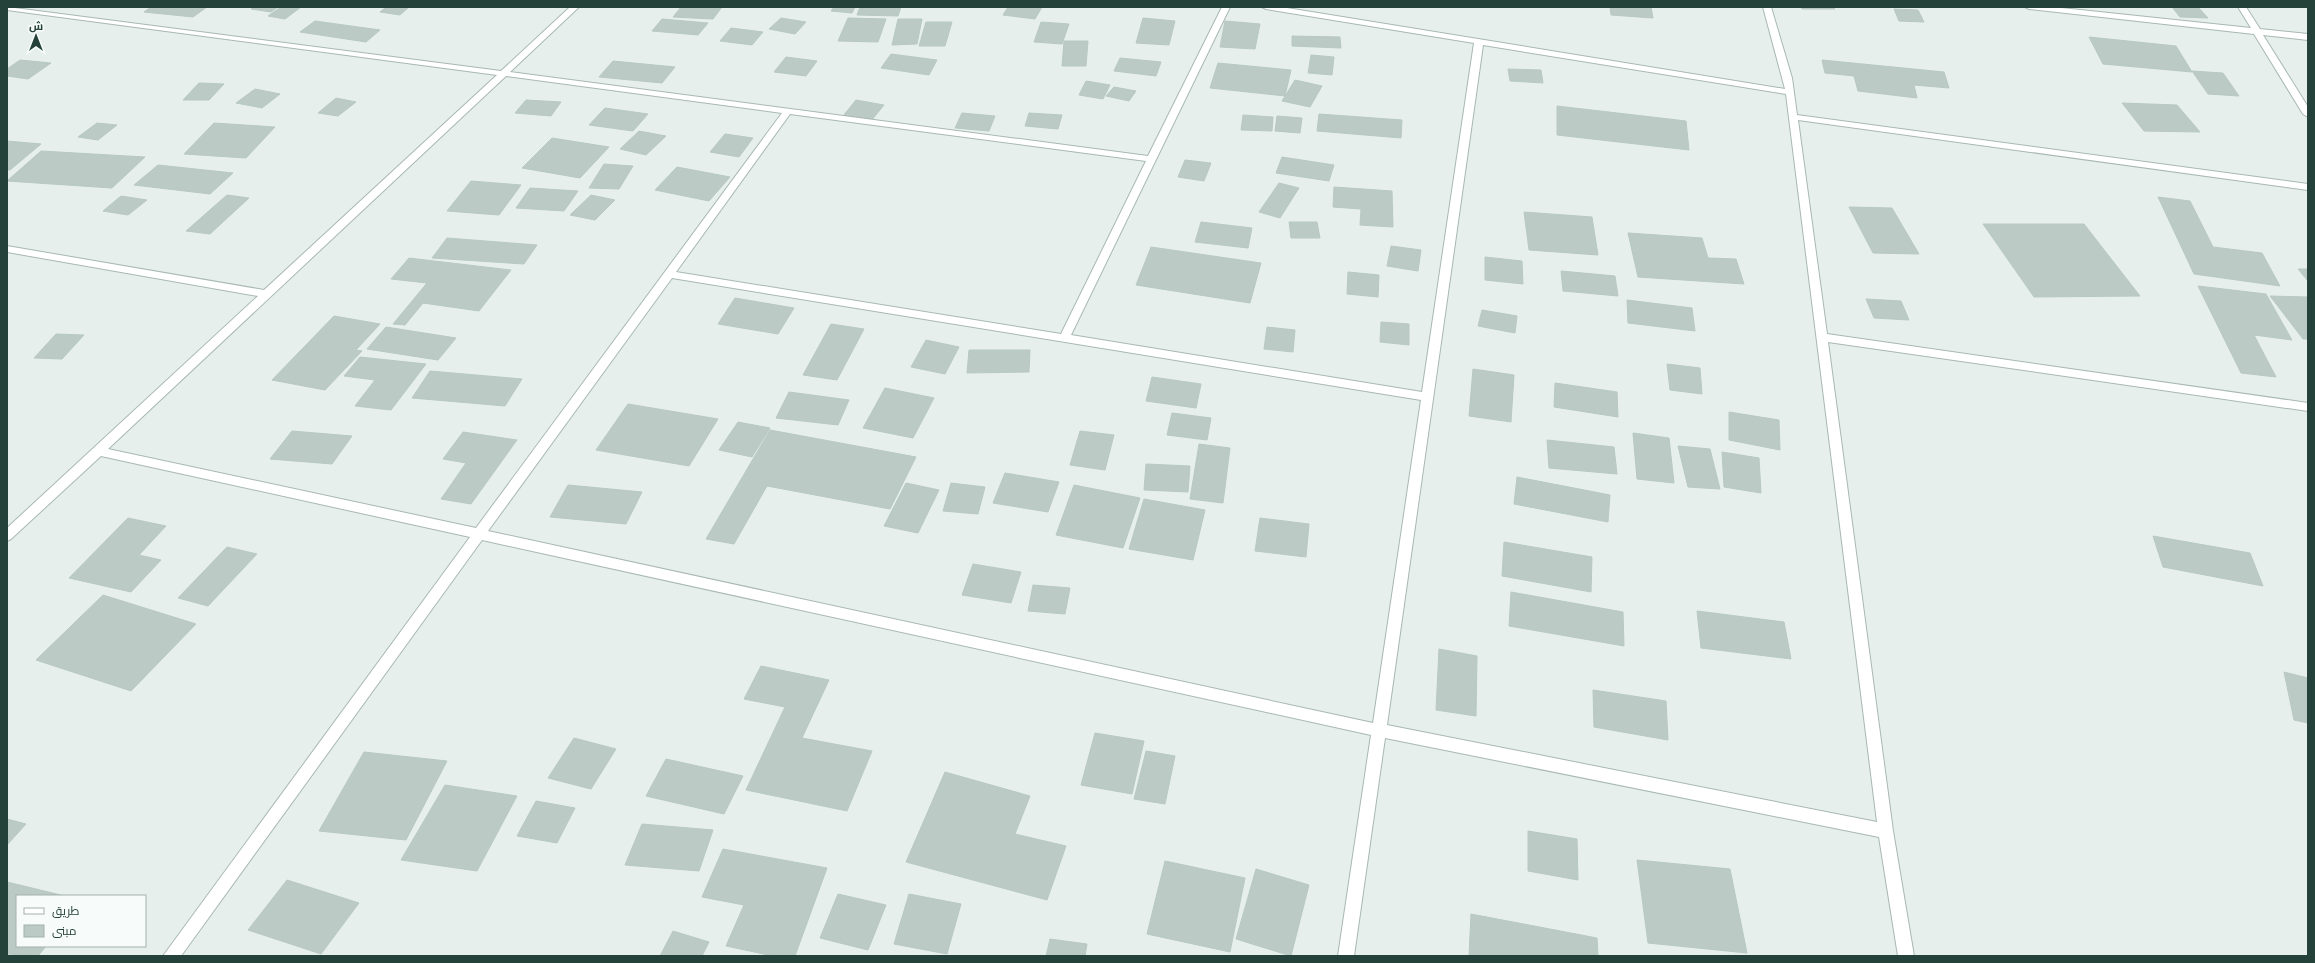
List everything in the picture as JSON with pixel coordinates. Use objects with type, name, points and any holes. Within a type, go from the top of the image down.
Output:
[{"type":"street","points":[[7,536],[575,7]]},
{"type":"street","points":[[1064,338],[1150,159],[1226,7]]},
{"type":"street","points":[[1266,7],[1790,92]]},
{"type":"street","points":[[1767,7],[1788,78],[1886,831],[1906,956]]},
{"type":"street","points":[[2029,7],[2308,37]]},
{"type":"street","points":[[2242,7],[2308,114]]},
{"type":"street","points":[[7,8],[1150,159]]},
{"type":"street","points":[[1346,956],[1480,41]]},
{"type":"street","points":[[171,956],[788,111]]},
{"type":"street","points":[[1793,117],[2308,187]]},
{"type":"street","points":[[7,248],[267,294]]},
{"type":"street","points":[[669,274],[1427,397]]},
{"type":"street","points":[[1822,337],[2308,407]]},
{"type":"street","points":[[99,451],[1378,730],[1886,831]]},
{"type":"building","points":[[151,7],[207,7],[193,17],[144,12]]},
{"type":"building","points":[[254,7],[278,7],[271,12],[251,9]]},
{"type":"building","points":[[281,7],[301,7],[285,19],[268,16]]},
{"type":"building","points":[[386,7],[409,7],[400,15],[380,12]]},
{"type":"building","points":[[681,7],[722,7],[713,19],[673,17]]},
{"type":"building","points":[[834,7],[855,7],[852,13],[831,11]]},
{"type":"building","points":[[860,7],[901,7],[898,16],[857,15]]},
{"type":"building","points":[[1008,7],[1042,7],[1035,19],[1003,15]]},
{"type":"building","points":[[1610,7],[1651,7],[1653,18],[1611,15]]},
{"type":"building","points":[[1801,7],[1833,7],[1835,9],[1802,9]]},
{"type":"building","points":[[2172,7],[2198,7],[2208,18],[2180,17]]},
{"type":"building","points":[[1894,9],[1918,10],[1924,22],[1899,21]]},
{"type":"building","points":[[781,18],[806,22],[795,34],[769,29]]},
{"type":"building","points":[[848,18],[886,19],[878,42],[838,41]]},
{"type":"building","points":[[1143,18],[1175,21],[1169,45],[1136,43]]},
{"type":"building","points":[[662,19],[708,23],[698,35],[652,31]]},
{"type":"building","points":[[898,19],[922,19],[917,44],[892,45]]},
{"type":"building","points":[[315,21],[380,30],[366,42],[300,32]]},
{"type":"building","points":[[1225,21],[1260,24],[1255,49],[1220,47]]},
{"type":"building","points":[[926,22],[952,22],[945,46],[919,46]]},
{"type":"building","points":[[1041,22],[1069,24],[1062,44],[1034,42]]},
{"type":"building","points":[[731,28],[763,32],[752,45],[720,41]]},
{"type":"building","points":[[1292,36],[1340,37],[1341,48],[1292,46]]},
{"type":"building","points":[[2089,37],[2176,46],[2192,72],[2103,64]]},
{"type":"building","points":[[1064,41],[1088,41],[1086,66],[1062,66]]},
{"type":"building","points":[[891,54],[937,60],[929,75],[881,68]]},
{"type":"building","points":[[1311,55],[1334,57],[1332,75],[1308,73]]},
{"type":"building","points":[[786,57],[817,61],[806,76],[774,72]]},
{"type":"building","points":[[1120,58],[1161,62],[1156,76],[1114,71]]},
{"type":"building","points":[[20,60],[51,63],[28,79],[7,76],[7,69]]},
{"type":"building","points":[[1822,60],[1944,72],[1949,88],[1914,85],[1917,98],[1858,91],[1854,76],[1825,73]]},
{"type":"building","points":[[613,61],[675,67],[662,83],[599,77]]},
{"type":"building","points":[[1218,63],[1291,70],[1285,96],[1210,88]]},
{"type":"building","points":[[1508,69],[1541,70],[1543,83],[1510,81]]},
{"type":"building","points":[[2192,71],[2223,73],[2239,96],[2208,94]]},
{"type":"building","points":[[1295,80],[1322,86],[1310,107],[1282,101]]},
{"type":"building","points":[[1086,81],[1110,85],[1103,99],[1079,95]]},
{"type":"building","points":[[199,83],[224,84],[209,100],[183,100]]},
{"type":"building","points":[[1114,87],[1136,91],[1129,101],[1106,96]]},
{"type":"building","points":[[255,89],[280,94],[262,108],[236,103]]},
{"type":"building","points":[[336,98],[356,102],[338,116],[318,113]]},
{"type":"building","points":[[526,100],[561,102],[551,116],[515,113]]},
{"type":"building","points":[[856,100],[884,105],[871,121],[843,116]]},
{"type":"building","points":[[2122,103],[2177,105],[2200,132],[2144,131]]},
{"type":"building","points":[[1557,106],[1686,121],[1689,150],[1557,135]]},
{"type":"building","points":[[605,108],[648,114],[633,131],[589,125]]},
{"type":"building","points":[[962,113],[995,116],[989,131],[955,128]]},
{"type":"building","points":[[1029,113],[1062,115],[1058,129],[1025,126]]},
{"type":"building","points":[[1319,114],[1402,120],[1401,138],[1317,131]]},
{"type":"building","points":[[1243,115],[1273,117],[1272,131],[1241,130]]},
{"type":"building","points":[[1277,116],[1302,118],[1300,133],[1275,131]]},
{"type":"building","points":[[97,123],[117,125],[98,140],[78,137]]},
{"type":"building","points":[[214,123],[275,127],[246,158],[184,154]]},
{"type":"building","points":[[639,131],[666,136],[646,155],[620,149]]},
{"type":"building","points":[[725,134],[753,138],[739,157],[710,152]]},
{"type":"building","points":[[552,138],[609,147],[580,178],[522,168]]},
{"type":"building","points":[[7,141],[41,144],[10,170],[7,170]]},
{"type":"building","points":[[41,151],[145,157],[112,188],[7,181]]},
{"type":"building","points":[[1282,157],[1334,165],[1329,181],[1276,173]]},
{"type":"building","points":[[1185,160],[1211,163],[1204,181],[1178,177]]},
{"type":"building","points":[[604,164],[633,166],[619,189],[589,188]]},
{"type":"building","points":[[158,165],[233,173],[210,194],[134,185]]},
{"type":"building","points":[[677,167],[730,177],[709,201],[655,190]]},
{"type":"building","points":[[471,181],[521,185],[499,215],[447,211]]},
{"type":"building","points":[[1279,183],[1299,188],[1280,218],[1259,212]]},
{"type":"building","points":[[1334,187],[1392,191],[1393,227],[1360,225],[1361,209],[1333,207]]},
{"type":"building","points":[[530,188],[578,191],[564,211],[516,208]]},
{"type":"building","points":[[227,195],[249,198],[210,234],[186,231]]},
{"type":"building","points":[[591,195],[615,200],[595,220],[570,215]]},
{"type":"building","points":[[121,196],[147,200],[128,215],[103,211]]},
{"type":"building","points":[[2158,197],[2190,201],[2213,247],[2262,253],[2280,286],[2194,274]]},
{"type":"building","points":[[1849,207],[1892,208],[1919,254],[1873,253]]},
{"type":"building","points":[[1524,212],[1592,217],[1598,255],[1529,250]]},
{"type":"building","points":[[1201,222],[1252,228],[1248,248],[1195,242]]},
{"type":"building","points":[[1289,222],[1317,222],[1320,238],[1291,238]]},
{"type":"building","points":[[1983,224],[2084,224],[2140,296],[2034,297]]},
{"type":"building","points":[[1628,233],[1702,238],[1708,258],[1736,259],[1744,284],[1638,277]]},
{"type":"building","points":[[447,238],[537,245],[524,264],[432,258]]},
{"type":"building","points":[[1391,246],[1421,250],[1418,271],[1387,266]]},
{"type":"building","points":[[1151,247],[1261,263],[1250,303],[1136,285]]},
{"type":"building","points":[[1485,257],[1522,261],[1523,284],[1485,280]]},
{"type":"building","points":[[409,258],[511,270],[479,311],[423,303],[405,325],[393,324],[427,283],[391,279]]},
{"type":"building","points":[[2298,269],[2308,269],[2308,281]]},
{"type":"building","points":[[1561,271],[1615,276],[1618,296],[1563,291]]},
{"type":"building","points":[[1348,272],[1379,275],[1378,297],[1347,294]]},
{"type":"building","points":[[2198,286],[2266,294],[2292,340],[2254,335],[2276,377],[2241,373]]},
{"type":"building","points":[[2270,296],[2308,297],[2308,339],[2303,339]]},
{"type":"building","points":[[735,298],[794,308],[778,334],[718,324]]},
{"type":"building","points":[[1866,299],[1901,301],[1909,320],[1874,318]]},
{"type":"building","points":[[1627,300],[1692,308],[1695,331],[1628,323]]},
{"type":"building","points":[[1482,310],[1517,316],[1515,333],[1478,326]]},
{"type":"building","points":[[334,316],[380,324],[356,350],[362,351],[325,390],[272,380]]},
{"type":"building","points":[[1381,322],[1409,324],[1409,345],[1380,342]]},
{"type":"building","points":[[831,324],[864,329],[837,380],[803,375]]},
{"type":"building","points":[[386,327],[456,338],[438,360],[367,349]]},
{"type":"building","points":[[1267,327],[1295,330],[1293,352],[1264,349]]},
{"type":"building","points":[[56,334],[84,335],[62,359],[34,358]]},
{"type":"building","points":[[926,340],[959,347],[945,374],[911,367]]},
{"type":"building","points":[[969,350],[1030,350],[1029,372],[967,373]]},
{"type":"building","points":[[360,357],[426,364],[391,410],[355,406],[375,380],[344,376]]},
{"type":"building","points":[[1667,364],[1700,368],[1702,394],[1670,390]]},
{"type":"building","points":[[1473,369],[1514,375],[1511,422],[1469,416]]},
{"type":"building","points":[[430,371],[522,379],[505,406],[412,398]]},
{"type":"building","points":[[1152,377],[1201,384],[1196,408],[1146,401]]},
{"type":"building","points":[[1555,383],[1617,392],[1618,417],[1554,407]]},
{"type":"building","points":[[885,388],[934,398],[913,438],[863,428]]},
{"type":"building","points":[[789,392],[849,400],[838,425],[776,418]]},
{"type":"building","points":[[628,404],[718,419],[689,466],[596,450]]},
{"type":"building","points":[[1729,412],[1779,420],[1780,450],[1729,440]]},
{"type":"building","points":[[1172,413],[1211,418],[1207,440],[1167,435]]},
{"type":"building","points":[[738,422],[770,428],[752,457],[719,450]]},
{"type":"building","points":[[770,430],[916,457],[890,509],[767,486],[734,544],[706,539]]},
{"type":"building","points":[[292,431],[352,436],[332,464],[270,459]]},
{"type":"building","points":[[1080,431],[1114,435],[1105,470],[1070,465]]},
{"type":"building","points":[[463,432],[517,440],[471,504],[441,499],[466,463],[443,459]]},
{"type":"building","points":[[1633,433],[1669,438],[1674,483],[1637,479]]},
{"type":"building","points":[[1547,440],[1614,447],[1617,474],[1549,468]]},
{"type":"building","points":[[1199,444],[1230,448],[1223,503],[1190,499]]},
{"type":"building","points":[[1678,446],[1710,449],[1720,489],[1688,487]]},
{"type":"building","points":[[1722,452],[1759,458],[1761,493],[1724,487]]},
{"type":"building","points":[[1146,464],[1190,466],[1188,492],[1144,490]]},
{"type":"building","points":[[1005,473],[1059,482],[1048,512],[993,503]]},
{"type":"building","points":[[1517,477],[1610,495],[1608,522],[1514,504]]},
{"type":"building","points":[[906,483],[939,490],[918,533],[884,526]]},
{"type":"building","points":[[951,483],[985,487],[978,514],[943,511]]},
{"type":"building","points":[[568,485],[642,492],[626,524],[550,517]]},
{"type":"building","points":[[1074,485],[1140,498],[1123,548],[1056,535]]},
{"type":"building","points":[[1144,499],[1205,510],[1193,560],[1129,549]]},
{"type":"building","points":[[128,518],[166,526],[139,555],[161,560],[131,592],[69,578]]},
{"type":"building","points":[[1260,518],[1309,524],[1306,557],[1255,551]]},
{"type":"building","points":[[2153,536],[2250,553],[2263,586],[2163,567]]},
{"type":"building","points":[[1504,542],[1592,557],[1591,592],[1502,576]]},
{"type":"building","points":[[227,547],[257,554],[208,606],[178,598]]},
{"type":"building","points":[[973,564],[1021,572],[1011,603],[962,595]]},
{"type":"building","points":[[1033,585],[1070,588],[1065,614],[1028,611]]},
{"type":"building","points":[[1511,592],[1623,612],[1624,646],[1509,626]]},
{"type":"building","points":[[103,595],[196,624],[131,691],[36,660]]},
{"type":"building","points":[[1697,611],[1784,622],[1791,659],[1701,648]]},
{"type":"building","points":[[1439,649],[1477,656],[1476,716],[1436,710]]},
{"type":"building","points":[[761,666],[829,680],[802,738],[872,751],[847,811],[746,790],[785,707],[744,699]]},
{"type":"building","points":[[2284,672],[2308,678],[2308,723],[2294,720]]},
{"type":"building","points":[[1593,690],[1666,701],[1668,740],[1594,727]]},
{"type":"building","points":[[1095,733],[1144,741],[1132,794],[1081,785]]},
{"type":"building","points":[[574,738],[616,749],[591,789],[548,778]]},
{"type":"building","points":[[1146,751],[1175,756],[1165,804],[1134,799]]},
{"type":"building","points":[[364,752],[447,761],[406,840],[319,831]]},
{"type":"building","points":[[666,759],[743,776],[724,814],[646,796]]},
{"type":"building","points":[[945,772],[1030,796],[1015,834],[1066,846],[1047,900],[906,862]]},
{"type":"building","points":[[445,785],[517,796],[477,871],[401,860]]},
{"type":"building","points":[[536,801],[575,808],[557,843],[517,836]]},
{"type":"building","points":[[7,819],[26,824],[7,845]]},
{"type":"building","points":[[642,824],[713,830],[699,871],[625,865]]},
{"type":"building","points":[[1528,831],[1577,839],[1578,880],[1528,871]]},
{"type":"building","points":[[723,849],[827,868],[795,956],[773,956],[726,946],[744,905],[702,897]]},
{"type":"building","points":[[1637,860],[1730,869],[1747,953],[1648,943]]},
{"type":"building","points":[[1165,861],[1245,878],[1230,952],[1147,934]]},
{"type":"building","points":[[1256,869],[1309,885],[1291,956],[1236,939]]},
{"type":"building","points":[[287,880],[359,903],[321,954],[248,930]]},
{"type":"building","points":[[7,882],[61,895],[16,895],[16,947],[45,947],[38,956],[7,954]]},
{"type":"building","points":[[838,894],[886,905],[868,950],[820,938]]},
{"type":"building","points":[[909,894],[961,904],[947,954],[894,944]]},
{"type":"building","points":[[1471,914],[1597,938],[1598,956],[1469,956]]},
{"type":"building","points":[[673,931],[709,942],[702,956],[660,956]]},
{"type":"building","points":[[1050,939],[1087,944],[1085,956],[1046,956]]}]
